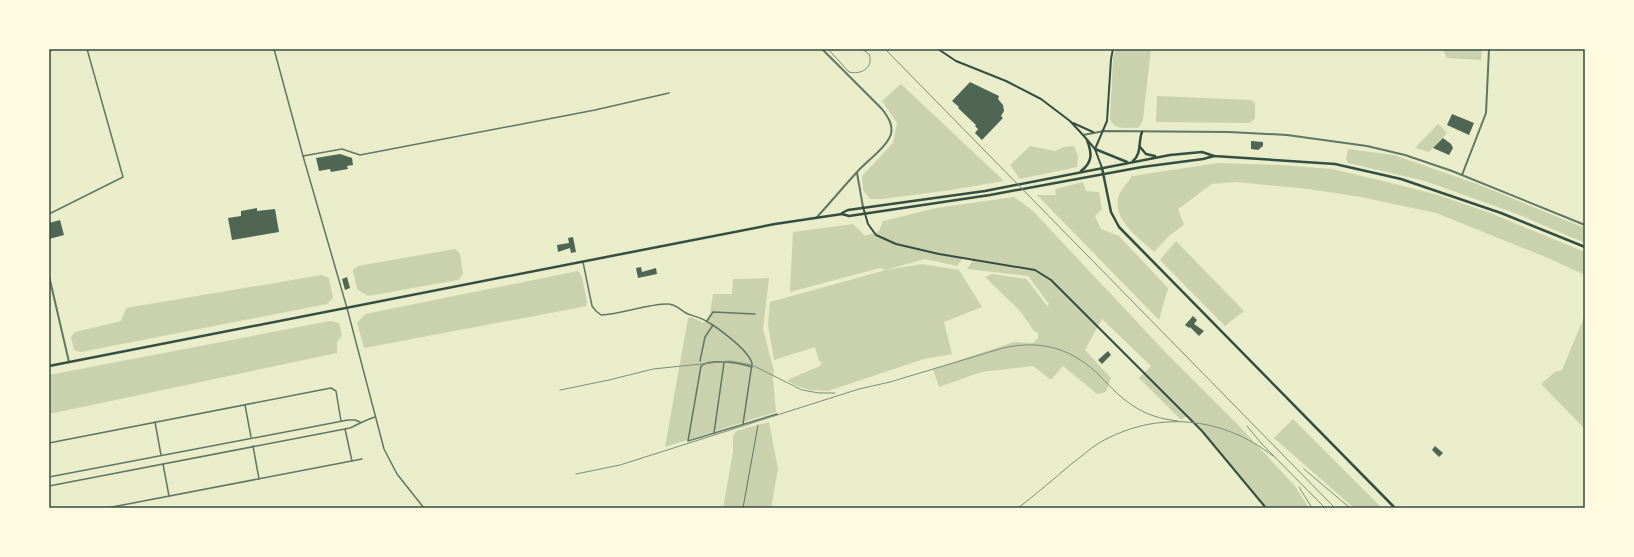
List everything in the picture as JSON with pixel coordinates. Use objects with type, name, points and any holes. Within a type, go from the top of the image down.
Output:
[{"type":"main road","points":[[938,49],[956,61],[1006,81],[1041,99],[1070,121],[1095,149],[1102,168],[1111,212],[1119,227],[1395,508]]},
{"type":"main road","points":[[1095,149],[1107,121],[1113,49]]},
{"type":"main road","points":[[1070,121],[1093,132]]},
{"type":"main road","points":[[1133,161],[1138,156],[1142,132]]},
{"type":"main road","points":[[1080,173],[1090,163],[1092,155],[1088,140]]},
{"type":"main road","points":[[1139,145],[1146,154],[1160,157]]},
{"type":"main road","points":[[1095,149],[1128,163]]},
{"type":"main road","points":[[842,214],[848,210],[863,207],[985,191],[1080,173],[1133,161],[1188,152],[1202,152],[1214,156],[1335,164],[1402,179],[1501,213],[1585,247]]},
{"type":"main road","points":[[49,366],[721,234],[817,217],[842,214],[849,216],[990,195],[1171,162],[1203,159],[1214,156]]},
{"type":"main road","points":[[863,207],[868,224],[876,235],[896,244],[939,254],[1035,270],[1051,280],[1202,431],[1266,508]]},
{"type":"street","points":[[49,51],[54,49]]},
{"type":"street","points":[[49,214],[123,177],[87,49]]},
{"type":"street","points":[[274,49],[384,449],[397,474],[424,508]]},
{"type":"street","points":[[817,217],[857,172],[884,146],[890,135],[892,127],[889,118],[882,109],[822,49]]},
{"type":"street","points":[[1462,175],[1486,113],[1489,49]]},
{"type":"street","points":[[303,156],[342,149],[360,155],[595,110],[669,93]]},
{"type":"street","points":[[1083,135],[1104,131],[1229,132],[1287,135],[1367,146],[1405,156],[1462,175],[1585,225]]},
{"type":"street","points":[[857,172],[863,207]]},
{"type":"street","points":[[583,262],[592,306],[600,315],[673,304],[684,312],[707,321],[745,352],[752,361],[752,367],[743,424]]},
{"type":"street","points":[[49,276],[69,362]]},
{"type":"street","points":[[707,321],[713,312],[755,314]]},
{"type":"street","points":[[700,361],[705,337],[713,326]]},
{"type":"street","points":[[752,367],[732,362],[706,364],[701,366],[688,441],[777,414]]},
{"type":"street","points":[[714,433],[724,363]]},
{"type":"street","points":[[49,443],[333,388],[336,393],[341,421]]},
{"type":"street","points":[[245,405],[251,438]]},
{"type":"street","points":[[49,486],[345,429],[376,417]]},
{"type":"street","points":[[49,477],[341,421],[355,420],[360,422]]},
{"type":"street","points":[[155,422],[161,455]]},
{"type":"street","points":[[345,429],[352,461]]},
{"type":"street","points":[[253,446],[259,479]]},
{"type":"street","points":[[107,508],[362,459]]},
{"type":"street","points":[[163,464],[169,496]]},
{"type":"lane","points":[[743,508],[758,425]]},
{"type":"green space","points":[[1116,49],[1151,49],[1143,119],[1140,126],[1137,128],[1118,127],[1112,123],[1110,119],[1113,58]]},
{"type":"green space","points":[[1443,49],[1482,49],[1481,60],[1447,58]]},
{"type":"green space","points":[[901,84],[1004,181],[951,190],[882,199],[870,199],[863,190],[862,176],[893,143],[897,123],[882,101]]},
{"type":"green space","points":[[1157,96],[1251,100],[1255,103],[1255,119],[1249,123],[1156,122]]},
{"type":"green space","points":[[1438,124],[1447,133],[1429,152],[1415,148]]},
{"type":"green space","points":[[1030,146],[1055,151],[1064,147],[1074,146],[1078,156],[1077,167],[1020,179],[1010,165]]},
{"type":"green space","points":[[1348,149],[1394,155],[1477,184],[1585,228],[1585,243],[1517,214],[1425,181],[1348,163],[1346,159]]},
{"type":"green space","points":[[1218,163],[1280,165],[1332,169],[1438,195],[1490,213],[1585,252],[1585,275],[1548,258],[1436,213],[1361,197],[1308,189],[1236,182],[1212,184],[1178,209],[1184,225],[1170,235],[1154,252],[1133,233],[1121,217],[1118,209],[1118,200],[1121,191],[1132,176]]},
{"type":"green space","points":[[1083,182],[1086,191],[1099,192],[1102,209],[1095,216],[1101,229],[1119,236],[1168,288],[1159,320],[1037,195],[1056,195],[1055,189]]},
{"type":"green space","points":[[1014,197],[1032,210],[1169,356],[1239,426],[1295,486],[1309,508],[1266,508],[1202,431],[1187,416],[1181,420],[1139,378],[1151,366],[1102,319],[1085,350],[1111,378],[1106,392],[1097,394],[1063,366],[1051,380],[1033,366],[981,372],[939,387],[933,369],[1014,342],[1033,343],[1038,338],[1038,333],[1034,331],[1020,311],[985,277],[992,274],[1026,279],[1047,306],[1049,304],[1028,276],[967,269],[973,260],[963,258],[957,266],[925,259],[886,270],[880,268],[790,292],[793,232],[853,224],[865,236],[879,231],[883,221],[936,208]]},
{"type":"green space","points":[[1176,241],[1244,311],[1225,326],[1160,260]]},
{"type":"green space","points":[[455,249],[460,254],[463,274],[458,280],[368,296],[357,289],[353,270],[358,266]]},
{"type":"green space","points":[[922,264],[959,270],[982,307],[944,322],[952,354],[924,359],[828,391],[809,390],[795,385],[787,380],[820,366],[822,363],[819,361],[815,347],[774,360],[768,325],[770,302],[886,270]]},
{"type":"green space","points":[[578,271],[582,277],[587,302],[586,306],[364,348],[357,323],[365,314]]},
{"type":"green space","points":[[322,275],[329,278],[333,298],[327,304],[81,352],[74,350],[71,337],[75,332],[121,321],[126,308]]},
{"type":"green space","points":[[769,278],[763,329],[774,371],[773,379],[776,412],[665,447],[688,318],[691,317],[704,323],[710,314],[713,294],[732,294],[733,279]]},
{"type":"green space","points":[[1585,315],[1585,429],[1541,384],[1555,372],[1562,370]]},
{"type":"green space","points":[[330,321],[339,323],[342,336],[337,342],[337,353],[49,414],[49,375]]},
{"type":"green space","points":[[1293,419],[1382,508],[1354,508],[1274,438]]},
{"type":"green space","points":[[769,422],[778,469],[771,508],[723,508],[733,452],[733,436],[736,431]]},
{"type":"building","points":[[970,82],[999,96],[998,99],[1003,105],[1004,111],[1001,116],[1003,118],[982,140],[975,133],[978,129],[975,126],[976,125],[952,101]]},
{"type":"building","points":[[1452,114],[1474,123],[1469,135],[1447,125]]},
{"type":"building","points":[[1443,138],[1451,144],[1453,148],[1449,155],[1433,148]]},
{"type":"building","points":[[1251,141],[1263,142],[1263,146],[1258,150],[1251,149]]},
{"type":"building","points":[[340,154],[352,158],[353,165],[347,166],[348,169],[331,172],[330,169],[319,171],[316,158]]},
{"type":"building","points":[[257,208],[257,211],[275,209],[279,232],[232,240],[228,218],[241,216],[241,211]]},
{"type":"building","points":[[60,220],[64,235],[49,239],[49,223]]},
{"type":"building","points":[[573,237],[576,252],[571,253],[570,248],[558,252],[557,245],[569,243],[568,238]]},
{"type":"building","points":[[641,267],[642,272],[656,268],[657,274],[638,278],[636,268]]},
{"type":"building","points":[[347,277],[350,288],[345,290],[342,279]]},
{"type":"building","points":[[1193,316],[1197,320],[1194,324],[1204,331],[1199,336],[1190,327],[1189,328],[1185,325]]},
{"type":"building","points":[[1108,351],[1111,355],[1102,364],[1098,360]]},
{"type":"building","points":[[1435,446],[1443,453],[1439,457],[1432,450]]},
{"type":"tram line","points":[[828,49],[849,72],[854,73],[862,71],[868,67],[870,63],[869,54],[862,49]]},
{"type":"railway","points":[[885,49],[1335,508]]},
{"type":"railway","points":[[576,474],[620,465],[859,389],[890,382],[1003,348],[1016,346],[1041,345],[1064,351],[1085,363],[1122,398],[1137,408],[1154,416],[1178,421]]},
{"type":"railway","points":[[560,390],[653,369],[730,361],[752,365],[802,390],[819,393],[835,393]]},
{"type":"railway","points":[[1018,508],[1095,445],[1121,432],[1143,425],[1166,422],[1188,422],[1211,426],[1232,432],[1273,456]]},
{"type":"railway","points":[[1247,426],[1261,443],[1325,508]]},
{"type":"railway","points":[[1304,469],[1350,508]]},
{"type":"railway","points":[[1299,487],[1312,508]]}]
